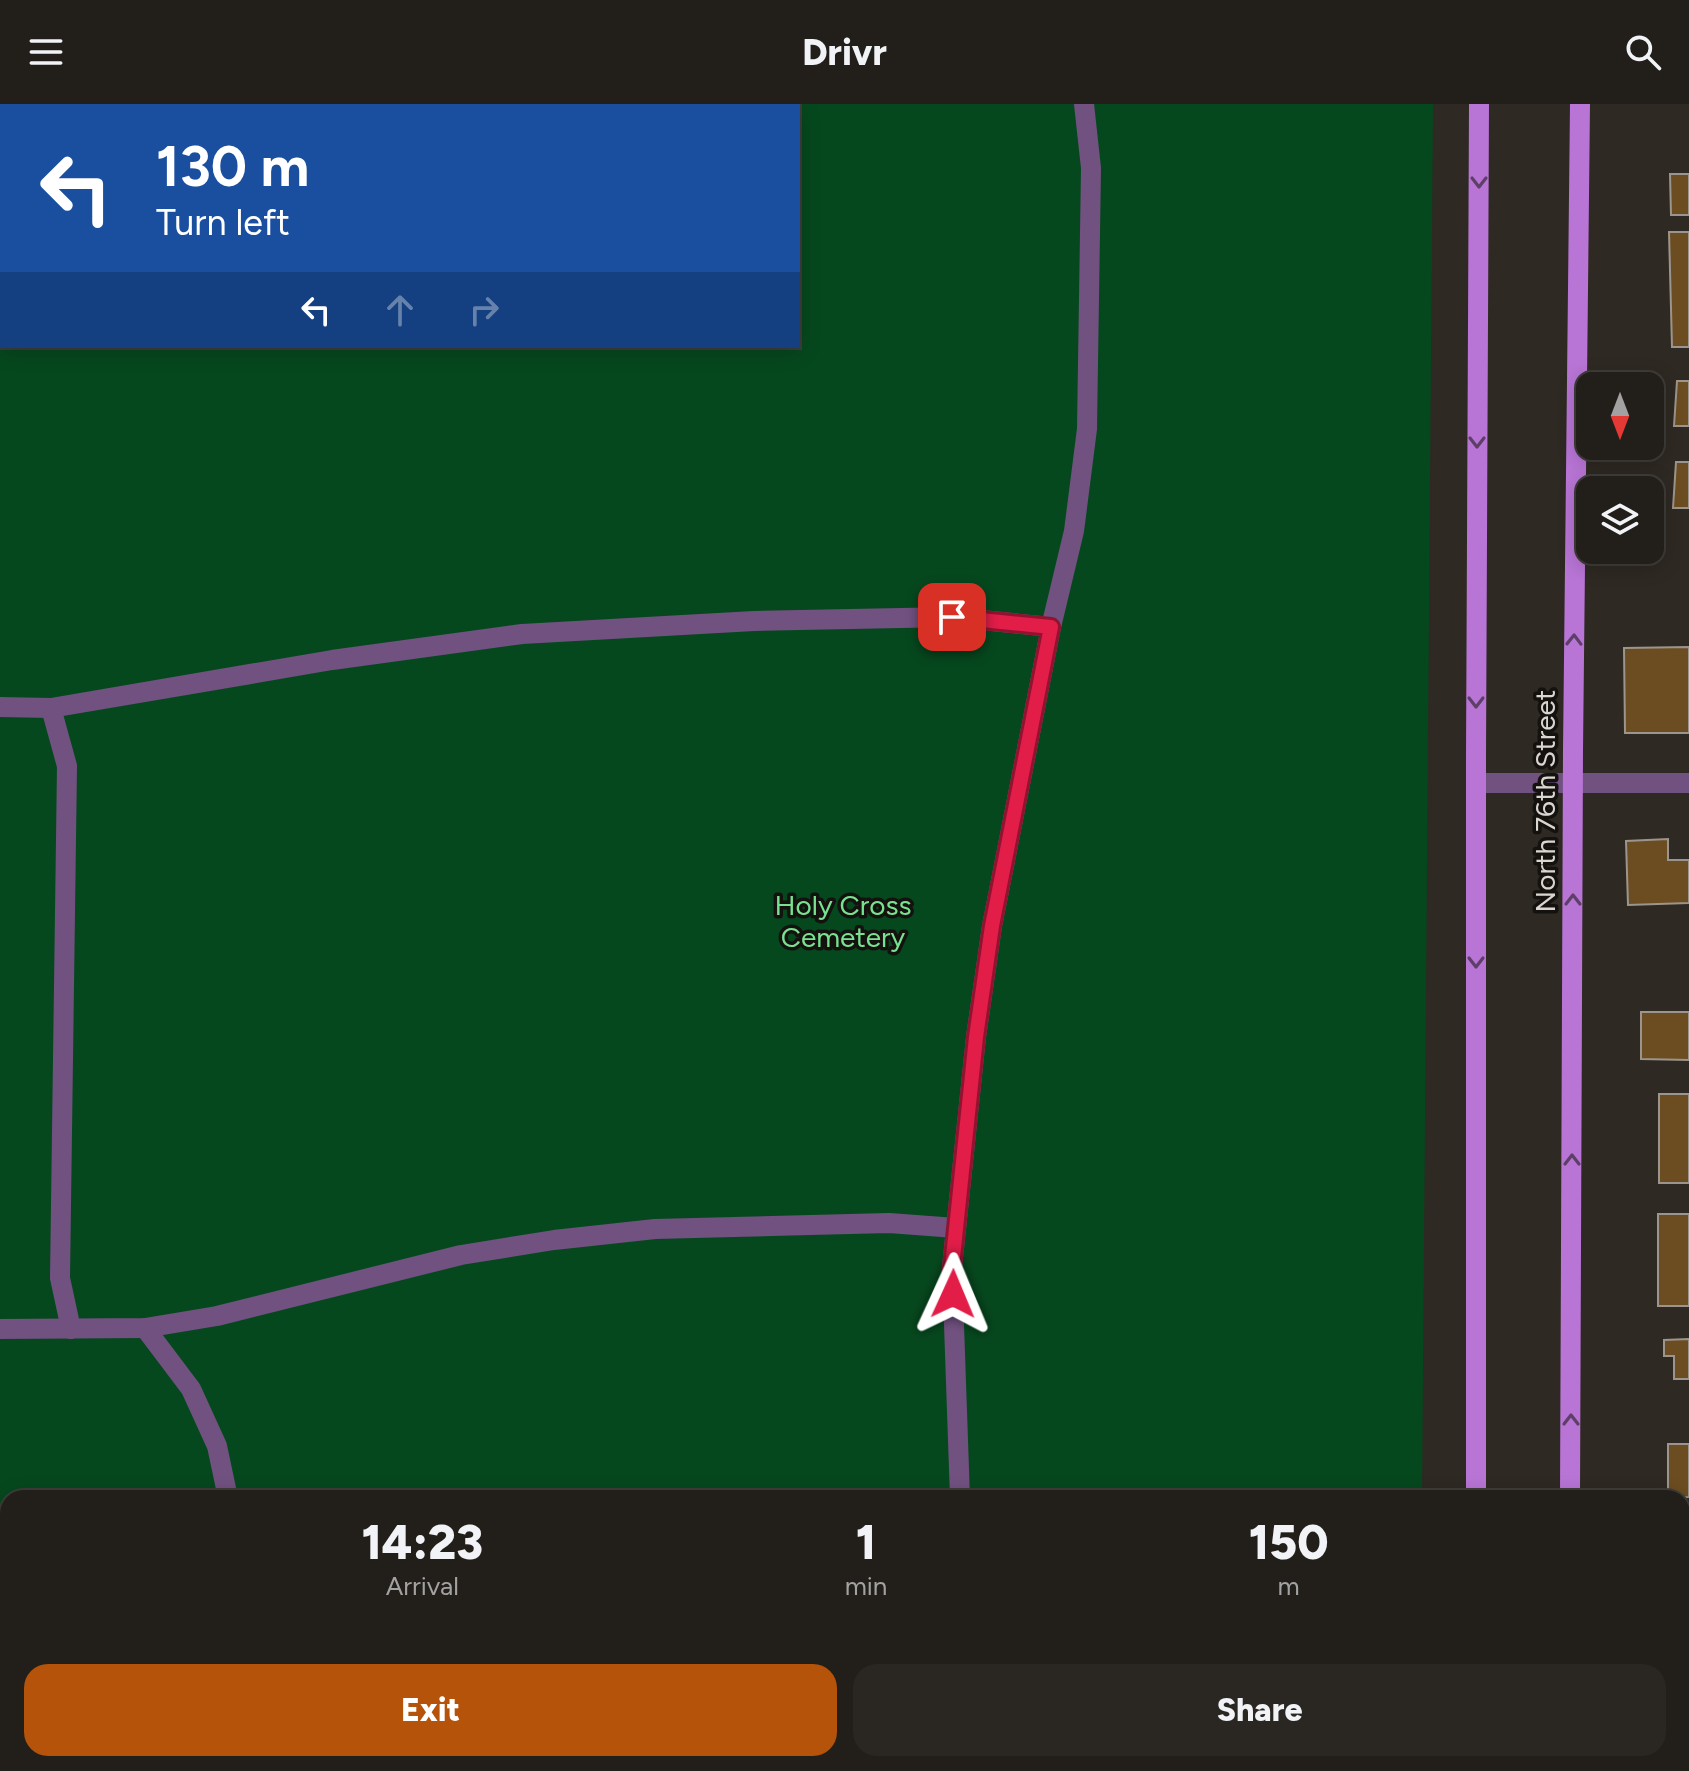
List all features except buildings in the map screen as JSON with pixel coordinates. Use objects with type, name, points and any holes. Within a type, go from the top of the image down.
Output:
[{"type":"main road","points":[[1476,1490],[1479,104]]},
{"type":"main road","name":"North 76th Street","points":[[1570,1490],[1580,104]]},
{"type":"street","points":[[960,1490],[952,1267],[976,1037],[992,926],[1051,627],[1074,531],[1087,429],[1091,168],[1084,104]]},
{"type":"street","points":[[0,707],[51,708],[332,660],[522,634],[754,621],[936,617],[1051,627]]},
{"type":"street","points":[[51,708],[67,766],[60,1278],[71,1329]]},
{"type":"street","points":[[1476,783],[1689,783]]},
{"type":"street","points":[[0,1329],[145,1328],[217,1316],[461,1255],[554,1240],[655,1229],[889,1223],[956,1228]]},
{"type":"street","points":[[145,1328],[191,1389],[217,1446],[226,1490]]},
{"type":"green space","name":"Holy Cross Cemetery","points":[[800,104],[1433,104],[1422,1490],[0,1490],[0,348],[800,348]]},
{"type":"route","points":[[952,617],[1051,627],[992,926],[970,1091],[952,1267],[953,1294]]}]
